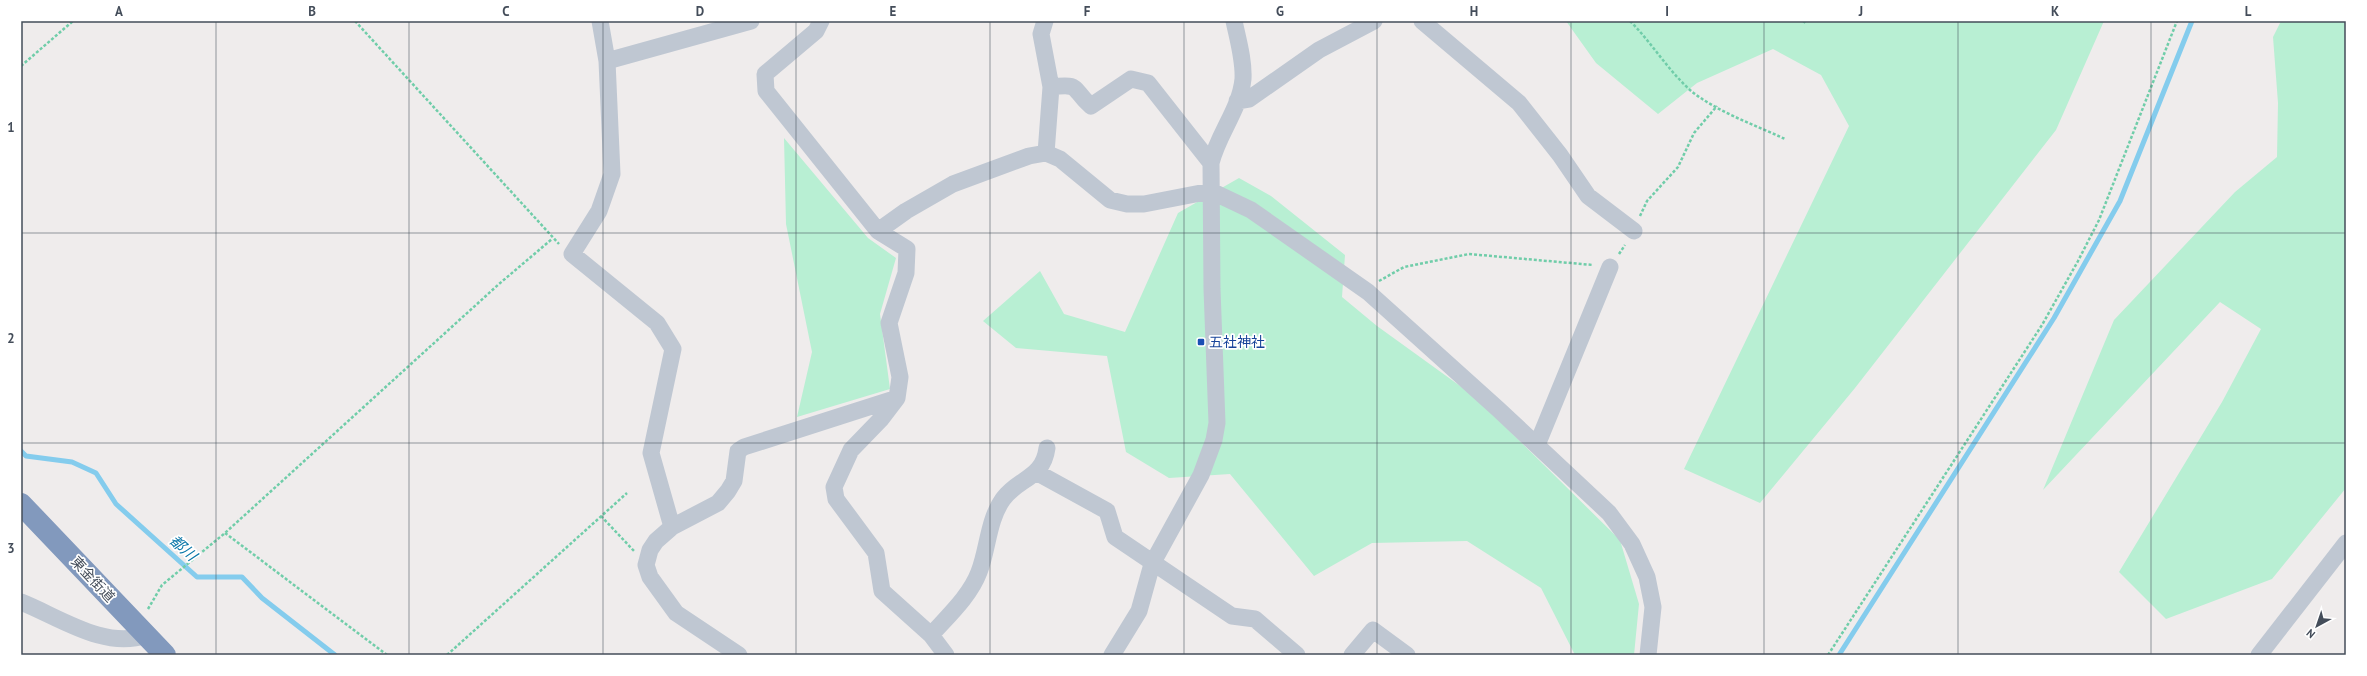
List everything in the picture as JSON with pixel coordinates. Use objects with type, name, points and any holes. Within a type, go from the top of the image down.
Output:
[{"type":"highway","name":"東金街道","points":[[21,504],[165,655]]},
{"type":"street","points":[[600,21],[607,61],[612,174],[599,211],[572,254],[657,323],[673,349],[651,453],[672,527]]},
{"type":"street","points":[[607,61],[751,21]]},
{"type":"street","points":[[821,21],[816,31],[765,74],[766,91],[878,231],[906,249],[906,273],[889,323],[900,377],[897,398],[881,419],[851,450],[834,487],[836,499],[876,553],[882,591],[931,635],[946,655]]},
{"type":"street","points":[[1045,21],[1041,34],[1051,87],[1046,153]]},
{"type":"street","points":[[1112,655],[1139,611],[1152,564],[1201,475],[1214,440],[1218,406],[1212,289],[1211,163],[1214,150],[1237,101],[1243,80],[1242,57],[1234,21]]},
{"type":"street","points":[[1237,101],[1249,99],[1319,50],[1374,21]]},
{"type":"street","points":[[1422,21],[1519,103],[1560,155],[1588,196],[1634,231]]},
{"type":"street","points":[[1051,87],[1067,85],[1075,87],[1091,106],[1131,79],[1148,83],[1211,163]]},
{"type":"street","points":[[878,231],[906,211],[953,184],[1029,156],[1046,153],[1060,159],[1110,200],[1127,204],[1164,201],[1211,191],[1251,210],[1368,292],[1610,513],[1632,544],[1647,577],[1653,607],[1648,655]]},
{"type":"street","points":[[1537,445],[1610,267]]},
{"type":"street","points":[[739,655],[676,613],[650,577],[646,565],[650,550],[656,541],[672,527],[718,503],[734,481],[735,459],[738,451],[897,398]]},
{"type":"street","points":[[931,635],[968,592],[975,580],[995,516],[1003,499],[1036,472],[1045,460],[1047,448]]},
{"type":"street","points":[[1036,472],[1107,511],[1115,537],[1152,564],[1232,616],[1255,620],[1297,655]]},
{"type":"street","points":[[2259,655],[2346,544]]},
{"type":"street","points":[[21,602],[104,638],[138,638],[141,631]]},
{"type":"street","points":[[1352,655],[1373,630],[1407,655]]},
{"type":"path","points":[[21,66],[73,21]]},
{"type":"path","points":[[355,21],[552,239],[572,254]]},
{"type":"path","points":[[1630,21],[1671,72],[1692,91],[1717,106],[1785,139]]},
{"type":"path","points":[[1803,21],[1807,24]]},
{"type":"path","points":[[1828,655],[2042,325],[2078,262],[2099,220],[2177,21]]},
{"type":"path","points":[[1368,292],[1379,282],[1404,266],[1469,254],[1610,267],[1634,231],[1647,201],[1678,167],[1694,133],[1717,106]]},
{"type":"path","points":[[141,631],[162,585],[225,533],[494,289],[552,239]]},
{"type":"path","points":[[447,655],[627,493]]},
{"type":"path","points":[[601,516],[646,565]]},
{"type":"path","points":[[225,533],[387,655]]},
{"type":"green space","points":[[1566,21],[2104,21],[2056,130],[1855,388],[1760,503],[1684,469],[1849,126],[1821,75],[1773,49],[1697,83],[1658,114],[1596,63]]},
{"type":"green space","points":[[2281,21],[2346,21],[2346,488],[2272,579],[2166,619],[2119,572],[2222,402],[2261,329],[2220,302],[2043,490],[2114,320],[2235,192],[2277,157],[2278,103],[2273,37]]},
{"type":"green space","points":[[784,138],[868,238],[896,258],[880,314],[890,389],[797,417],[812,352],[786,224]]},
{"type":"green space","points":[[1239,178],[1271,196],[1345,255],[1342,297],[1377,326],[1474,396],[1620,540],[1639,604],[1634,655],[1575,655],[1541,588],[1467,541],[1372,543],[1314,576],[1230,474],[1169,478],[1126,452],[1107,356],[1016,348],[983,321],[1040,271],[1064,314],[1125,332],[1178,213]]},
{"type":"waterway","points":[[1839,655],[2054,318],[2120,201],[2192,21]]},
{"type":"waterway","name":"都川","points":[[21,451],[26,456],[72,462],[96,473],[116,504],[197,577],[242,577],[262,598],[335,655]]},
{"type":"place","name":"五社神社","points":[[1201,342]]}]
